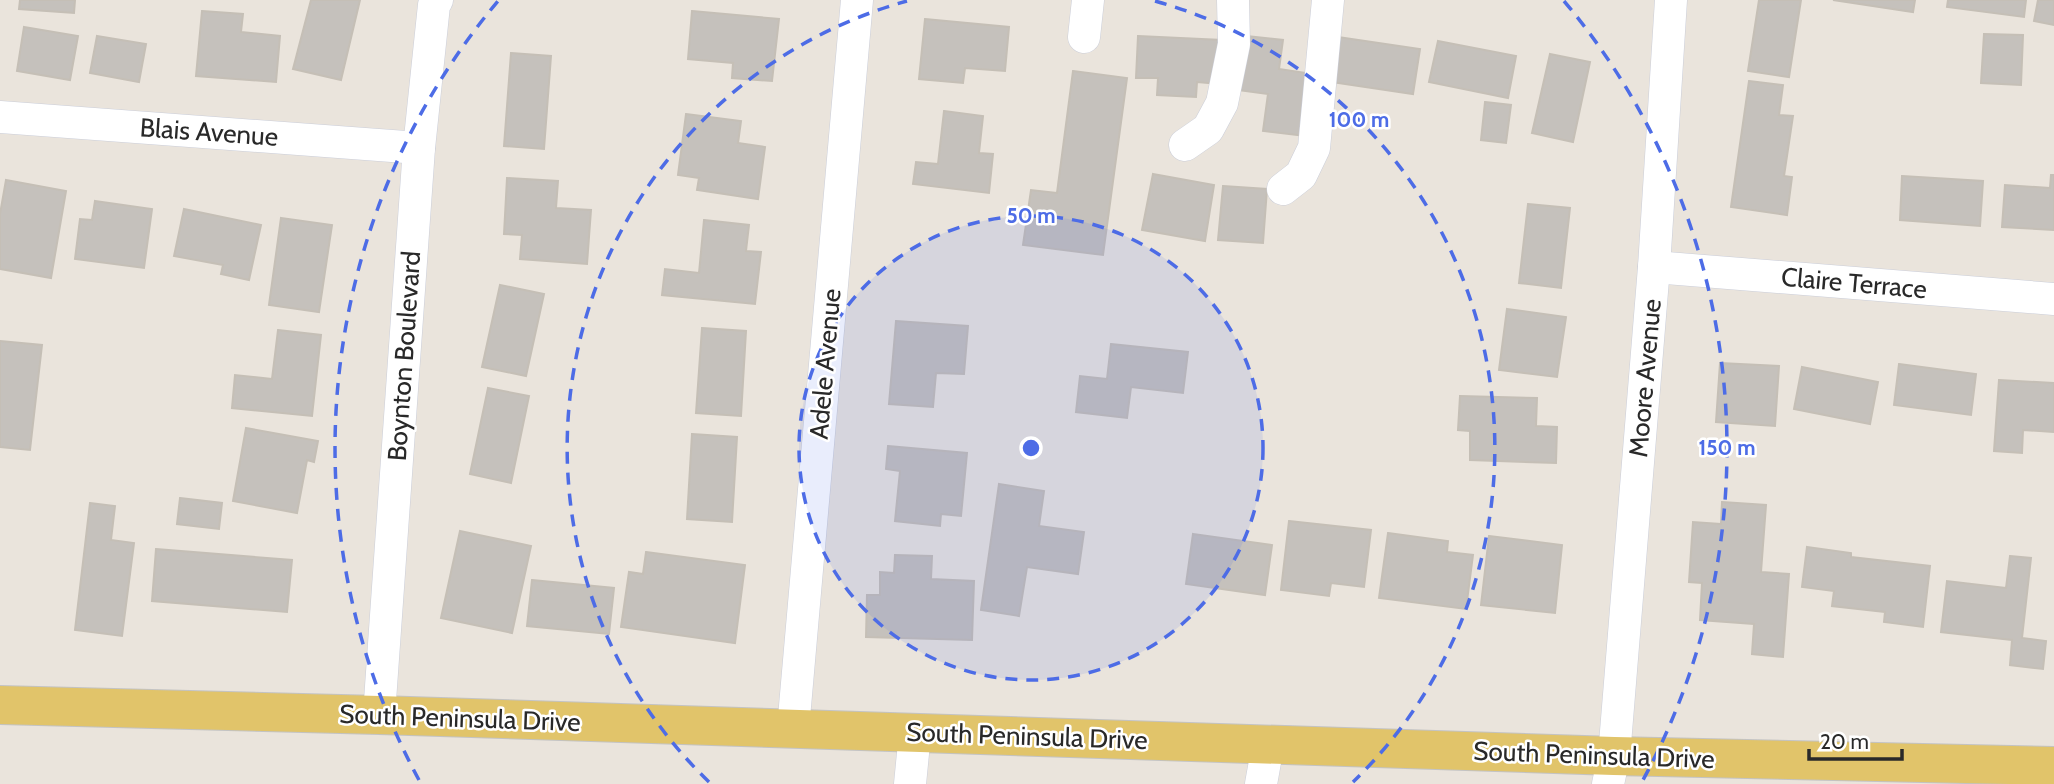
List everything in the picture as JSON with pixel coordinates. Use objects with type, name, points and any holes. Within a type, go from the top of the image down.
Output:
[{"type":"main road","name":"South Peninsula Drive","points":[[0,705],[1268,745],[1611,770],[2054,766]]},
{"type":"street","name":"Boynton Boulevard","points":[[379,715],[419,148],[426,62],[437,0]]},
{"type":"street","name":"Adele Avenue","points":[[793,729],[857,0]]},
{"type":"street","points":[[1084,37],[1088,0]]},
{"type":"street","points":[[1185,145],[1209,130],[1222,103],[1234,44],[1233,0]]},
{"type":"street","points":[[1283,189],[1301,175],[1314,148],[1328,0]]},
{"type":"street","name":"Moore Avenue","points":[[1611,770],[1654,267],[1671,0]]},
{"type":"street","name":"Blais Avenue","points":[[0,117],[419,148]]},
{"type":"street","name":"Claire Terrace","points":[[1654,267],[2054,299]]},
{"type":"street","points":[[910,784],[915,733]]},
{"type":"street","points":[[1261,784],[1268,745]]},
{"type":"building","points":[[20,0],[75,0],[74,13],[19,9]]},
{"type":"building","points":[[311,0],[360,0],[341,80],[293,69]]},
{"type":"building","points":[[1759,0],[1801,0],[1789,77],[1748,71]]},
{"type":"building","points":[[1833,0],[1915,0],[1913,12]]},
{"type":"building","points":[[1948,0],[2026,0],[2024,17],[1947,7]]},
{"type":"building","points":[[2038,0],[2054,0],[2054,25],[2034,21]]},
{"type":"building","points":[[202,11],[243,14],[241,32],[280,36],[276,82],[196,76]]},
{"type":"building","points":[[692,11],[779,19],[772,81],[732,78],[733,63],[688,59]]},
{"type":"building","points":[[925,19],[1009,27],[1005,71],[965,68],[963,83],[919,79]]},
{"type":"building","points":[[24,27],[78,36],[70,80],[17,71]]},
{"type":"building","points":[[1984,34],[2023,35],[2021,85],[1981,83]]},
{"type":"building","points":[[1237,35],[1283,40],[1279,69],[1313,74],[1305,136],[1263,131],[1268,94],[1230,89]]},
{"type":"building","points":[[97,36],[146,44],[139,82],[90,73]]},
{"type":"building","points":[[1138,36],[1222,40],[1219,84],[1197,82],[1196,97],[1157,95],[1158,78],[1136,78]]},
{"type":"building","points":[[1338,37],[1420,49],[1413,94],[1331,82]]},
{"type":"building","points":[[1438,41],[1516,56],[1508,98],[1429,82]]},
{"type":"building","points":[[511,53],[551,56],[544,149],[504,146]]},
{"type":"building","points":[[1550,54],[1590,62],[1573,142],[1532,133]]},
{"type":"building","points":[[1073,71],[1127,78],[1103,255],[1023,245],[1031,190],[1057,193]]},
{"type":"building","points":[[1749,81],[1783,85],[1779,115],[1793,116],[1784,176],[1792,177],[1787,215],[1731,207]]},
{"type":"building","points":[[1485,102],[1511,105],[1506,143],[1481,140]]},
{"type":"building","points":[[944,111],[983,116],[979,153],[993,154],[989,193],[913,184],[916,162],[938,164]]},
{"type":"building","points":[[686,114],[741,121],[738,143],[765,147],[758,199],[697,190],[699,178],[678,175]]},
{"type":"building","points":[[1153,174],[1214,185],[1205,241],[1142,230]]},
{"type":"building","points":[[2051,175],[2054,175],[2054,230],[2002,227],[2005,185],[2050,188]]},
{"type":"building","points":[[1902,176],[1983,181],[1980,226],[1900,220]]},
{"type":"building","points":[[507,178],[558,181],[556,208],[591,210],[587,264],[520,259],[522,235],[504,234]]},
{"type":"building","points":[[6,180],[66,191],[51,278],[0,269],[0,214]]},
{"type":"building","points":[[1223,186],[1267,189],[1263,243],[1218,240]]},
{"type":"building","points":[[95,201],[152,209],[144,268],[75,259],[80,219],[92,220]]},
{"type":"building","points":[[1528,204],[1570,208],[1561,288],[1519,283]]},
{"type":"building","points":[[184,209],[261,225],[249,280],[221,274],[223,265],[174,256]]},
{"type":"building","points":[[281,218],[332,225],[319,312],[269,305]]},
{"type":"building","points":[[704,220],[749,225],[746,251],[761,252],[755,304],[662,295],[665,269],[699,273]]},
{"type":"building","points":[[500,285],[544,294],[526,376],[482,367]]},
{"type":"building","points":[[1507,309],[1566,317],[1557,377],[1499,370]]},
{"type":"building","points":[[896,321],[968,326],[964,374],[936,373],[933,407],[889,404]]},
{"type":"building","points":[[702,328],[746,331],[741,416],[696,413]]},
{"type":"building","points":[[278,330],[321,335],[312,416],[232,408],[235,375],[272,379]]},
{"type":"building","points":[[0,341],[42,345],[30,450],[0,447]]},
{"type":"building","points":[[1111,344],[1188,352],[1183,393],[1131,387],[1127,418],[1076,412],[1080,376],[1107,379]]},
{"type":"building","points":[[1720,363],[1779,366],[1775,426],[1716,422]]},
{"type":"building","points":[[1899,364],[1976,374],[1971,415],[1894,405]]},
{"type":"building","points":[[1802,367],[1878,382],[1870,424],[1794,409]]},
{"type":"building","points":[[1999,380],[2054,383],[2054,432],[2023,430],[2022,453],[1994,451]]},
{"type":"building","points":[[488,388],[529,396],[511,483],[470,474]]},
{"type":"building","points":[[1460,396],[1537,398],[1536,426],[1557,427],[1556,463],[1470,460],[1470,431],[1458,430]]},
{"type":"building","points":[[246,428],[318,441],[314,462],[307,460],[297,513],[233,501]]},
{"type":"building","points":[[692,434],[737,437],[732,522],[687,519]]},
{"type":"building","points":[[888,446],[967,453],[961,516],[941,514],[940,526],[895,521],[900,471],[886,469]]},
{"type":"building","points":[[999,484],[1044,491],[1039,526],[1084,532],[1078,574],[1027,567],[1019,616],[981,610]]},
{"type":"building","points":[[180,498],[222,503],[219,529],[177,524]]},
{"type":"building","points":[[1722,502],[1766,505],[1761,572],[1789,574],[1783,657],[1752,654],[1754,624],[1700,620],[1702,583],[1689,582],[1693,522],[1721,524]]},
{"type":"building","points":[[90,503],[115,506],[111,540],[134,543],[122,636],[75,630]]},
{"type":"building","points":[[1289,521],[1371,530],[1364,587],[1331,583],[1329,596],[1281,590]]},
{"type":"building","points":[[460,531],[531,546],[512,633],[441,618]]},
{"type":"building","points":[[1388,533],[1448,541],[1447,552],[1473,555],[1466,609],[1379,598]]},
{"type":"building","points":[[1193,534],[1272,545],[1265,595],[1186,584]]},
{"type":"building","points":[[1489,536],[1562,545],[1555,613],[1481,605]]},
{"type":"building","points":[[1807,547],[1851,553],[1851,557],[1930,566],[1923,627],[1884,622],[1885,612],[1832,606],[1834,591],[1802,587]]},
{"type":"building","points":[[156,549],[292,560],[287,612],[152,601]]},
{"type":"building","points":[[646,552],[745,565],[735,643],[621,627],[629,572],[643,574]]},
{"type":"building","points":[[895,555],[932,556],[931,579],[974,581],[972,640],[866,637],[867,595],[880,595],[880,572],[894,573]]},
{"type":"building","points":[[2010,556],[2031,558],[2022,638],[2046,641],[2043,669],[2010,665],[2012,640],[1941,632],[1947,581],[2006,588]]},
{"type":"building","points":[[532,580],[614,588],[609,634],[527,626]]}]
